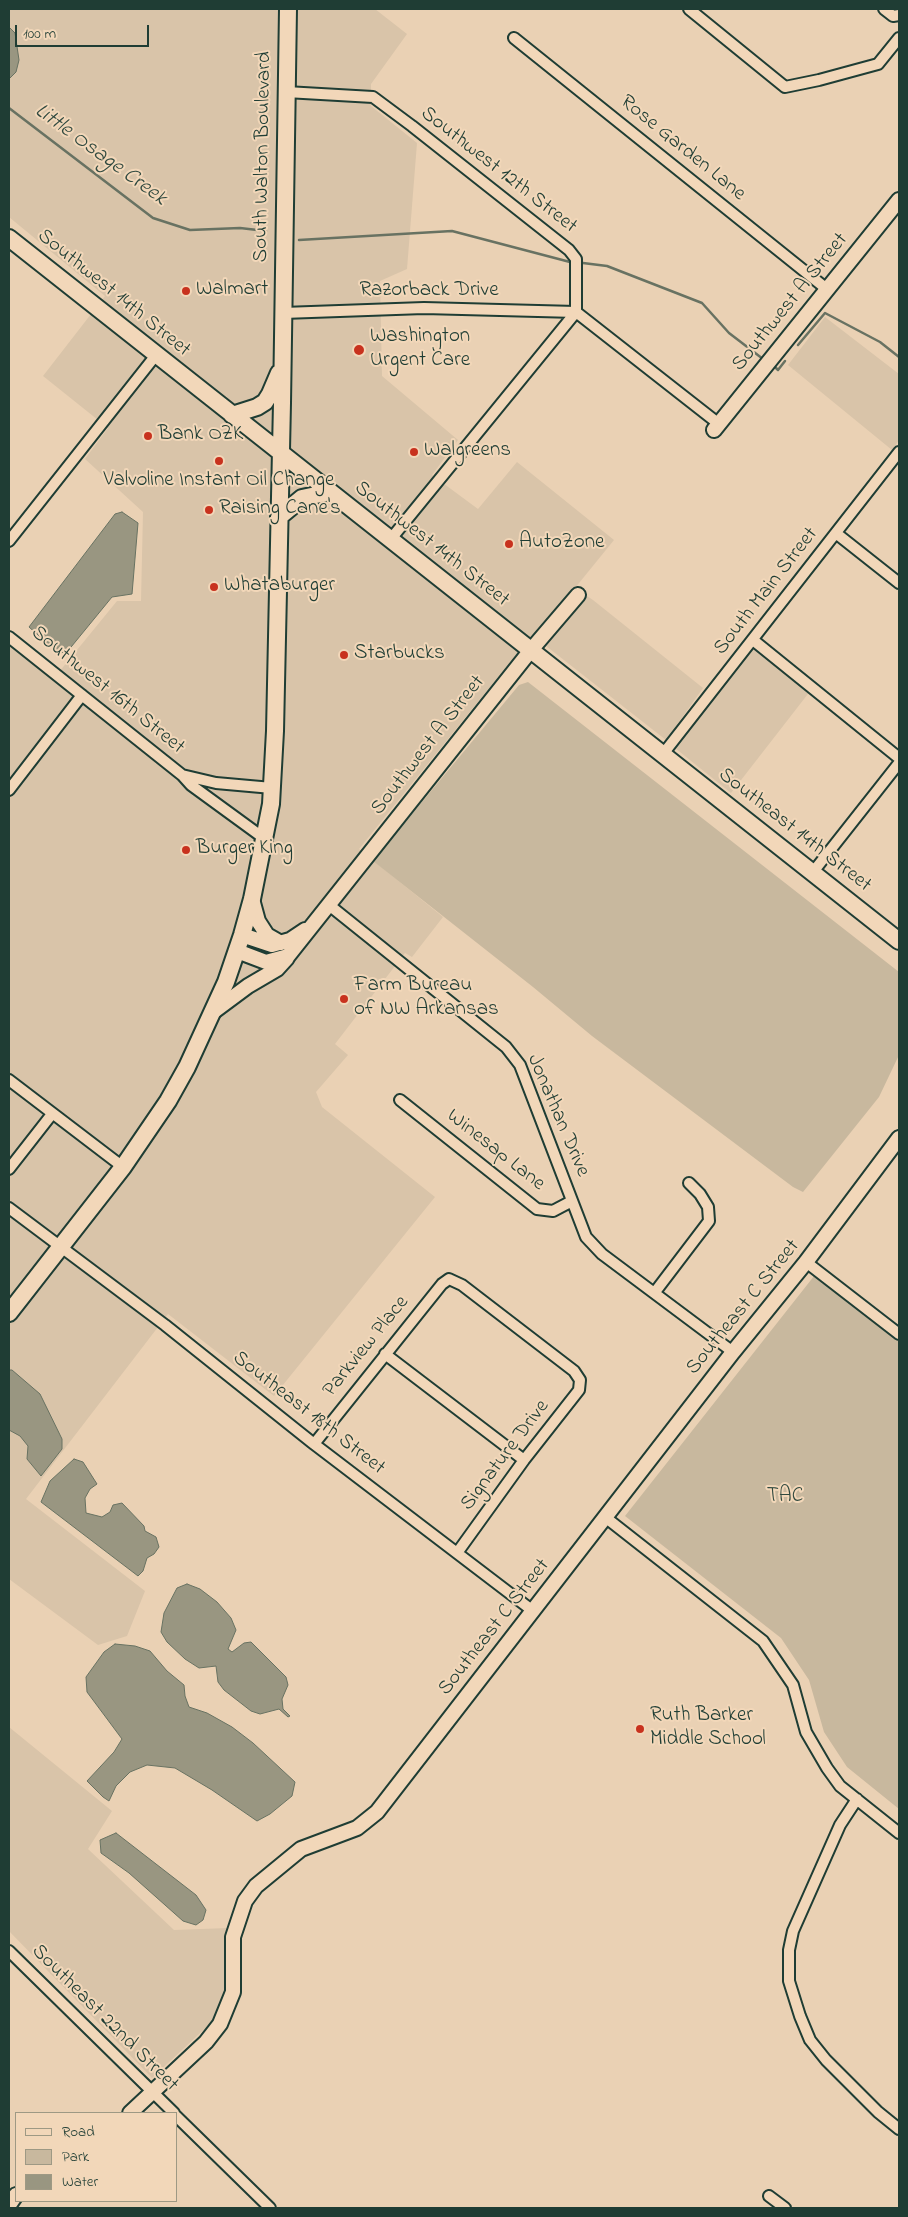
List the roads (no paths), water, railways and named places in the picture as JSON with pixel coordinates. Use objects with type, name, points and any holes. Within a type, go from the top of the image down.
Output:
[{"type":"main road","name":"South Walton Boulevard","points":[[9,1313],[123,1167],[168,1101],[187,1067],[213,1012],[237,951],[252,899],[265,839],[272,788],[288,9]]},
{"type":"main road","name":"Southwest 14th Street","points":[[9,238],[663,754]]},
{"type":"main road","points":[[232,415],[257,407],[265,402],[282,365]]},
{"type":"main road","points":[[279,517],[302,498],[330,492]]},
{"type":"main road","name":"Southeast 14th Street","points":[[663,754],[899,941]]},
{"type":"street","points":[[688,9],[785,87],[878,64],[899,38]]},
{"type":"street","points":[[884,9],[892,16],[899,16]]},
{"type":"street","name":"Rose Garden Lane","points":[[514,38],[828,290]]},
{"type":"street","name":"Southwest 12th Street","points":[[286,92],[373,97],[412,126],[569,250],[576,259],[576,312]]},
{"type":"street","name":"Southwest A Street","points":[[717,427],[899,200]]},
{"type":"street","name":"Razorback Drive","points":[[283,313],[424,308],[576,312]]},
{"type":"street","points":[[390,540],[576,312],[717,427]]},
{"type":"street","points":[[9,542],[156,355]]},
{"type":"street","name":"South Main Street","points":[[663,754],[837,534],[899,452]]},
{"type":"street","points":[[837,534],[899,583]]},
{"type":"street","name":"Southwest A Street","points":[[213,1012],[248,986],[277,969],[531,650],[578,595]]},
{"type":"street","name":"Southwest 16th Street","points":[[9,637],[182,775],[191,785],[265,839]]},
{"type":"street","points":[[753,640],[899,758]]},
{"type":"street","points":[[9,790],[82,695]]},
{"type":"street","points":[[813,872],[899,763]]},
{"type":"street","name":"Southwest 16th Street","points":[[182,775],[216,783],[272,788]]},
{"type":"street","points":[[252,899],[258,921],[267,935],[281,943]]},
{"type":"street","name":"Jonathan Drive","points":[[329,905],[506,1047],[520,1065],[586,1238],[602,1254],[733,1352]]},
{"type":"street","name":"Southwest A Street","points":[[281,943],[290,940],[314,924]]},
{"type":"street","points":[[242,935],[272,945],[281,943]]},
{"type":"street","points":[[237,951],[266,962],[288,956]]},
{"type":"street","points":[[9,1080],[52,1114],[64,1120],[123,1167]]},
{"type":"street","name":"Winesap Lane","points":[[400,1100],[537,1209],[553,1211],[572,1201]]},
{"type":"street","points":[[9,1169],[52,1114]]},
{"type":"street","name":"Southeast C Street","points":[[131,2112],[154,2093],[206,2042],[220,2024],[233,1992],[233,1936],[246,1901],[256,1886],[301,1849],[357,1828],[377,1812],[733,1352],[806,1262],[899,1138]]},
{"type":"street","points":[[655,1292],[709,1221],[708,1207],[700,1194],[689,1183]]},
{"type":"street","name":"Southeast 18th Street","points":[[9,1208],[59,1248],[165,1325],[314,1444],[533,1611]]},
{"type":"street","points":[[806,1262],[899,1334]]},
{"type":"street","name":"Parkview Place","points":[[314,1444],[442,1284],[450,1279],[462,1285],[574,1371],[580,1380]]},
{"type":"street","points":[[385,1354],[524,1460]]},
{"type":"street","name":"Signature Drive","points":[[456,1553],[524,1460],[579,1390],[580,1380]]},
{"type":"street","points":[[605,1517],[763,1642],[793,1685],[806,1732],[827,1768],[840,1786],[899,1833]]},
{"type":"street","points":[[857,1799],[840,1825],[793,1931],[788,1950],[790,1981],[800,2016],[810,2040],[826,2060],[878,2112],[899,2129]]},
{"type":"street","name":"Southeast 22nd Street","points":[[9,1950],[173,2112]]},
{"type":"street","name":"Southeast 22nd Street","points":[[178,2117],[270,2208]]},
{"type":"street","points":[[769,2196],[785,2208]]},
{"type":"water","points":[[9,27],[15,33],[19,60],[16,72],[9,79]]},
{"type":"water","points":[[122,512],[138,523],[132,594],[112,597],[67,652],[58,653],[29,627],[115,514]]},
{"type":"water","points":[[9,1370],[12,1370],[40,1394],[62,1439],[62,1449],[41,1476],[27,1459],[28,1446],[20,1436],[9,1430]]},
{"type":"water","points":[[74,1459],[83,1462],[97,1484],[90,1489],[85,1498],[86,1513],[102,1517],[110,1512],[113,1505],[122,1503],[144,1526],[145,1531],[156,1537],[159,1547],[154,1554],[147,1558],[143,1571],[138,1576],[41,1502],[50,1481]]},
{"type":"water","points":[[187,1584],[200,1589],[217,1602],[231,1618],[236,1630],[228,1649],[232,1652],[244,1643],[251,1642],[286,1677],[288,1685],[282,1699],[283,1709],[290,1716],[288,1717],[279,1709],[260,1714],[251,1711],[224,1690],[218,1682],[216,1666],[199,1668],[185,1659],[167,1642],[161,1632],[164,1613],[177,1588]]},
{"type":"water","points":[[115,1644],[135,1646],[150,1651],[167,1671],[184,1685],[189,1707],[207,1713],[232,1727],[253,1743],[295,1782],[292,1796],[270,1814],[257,1821],[212,1790],[175,1768],[147,1765],[130,1772],[116,1786],[109,1801],[103,1797],[87,1781],[114,1752],[122,1739],[87,1692],[86,1677],[104,1652]]},
{"type":"water","points":[[116,1833],[196,1895],[206,1910],[203,1920],[196,1925],[183,1921],[129,1873],[101,1853],[100,1840]]},
{"type":"waterway","name":"Little Osage Creek","points":[[9,108],[153,218],[190,230],[240,228],[266,231]]},
{"type":"waterway","name":"Little Osage Creek","points":[[299,240],[452,231],[570,262]]},
{"type":"waterway","name":"Little Osage Creek","points":[[583,263],[607,266],[702,303],[729,333],[763,359]]},
{"type":"waterway","name":"Little Osage Creek","points":[[798,345],[825,313],[880,342],[899,357]]},
{"type":"waterway","name":"Little Osage Creek","points":[[774,366],[778,370],[785,361]]},
{"type":"place","name":"Walmart","points":[[186,291]]},
{"type":"place","name":"Washington Urgent Care","points":[[359,350]]},
{"type":"place","name":"Bank OZK","points":[[148,436]]},
{"type":"place","name":"Walgreens","points":[[414,452]]},
{"type":"place","name":"Valvoline Instant Oil Change","points":[[219,461]]},
{"type":"place","name":"Raising Cane's","points":[[209,510]]},
{"type":"place","name":"AutoZone","points":[[509,544]]},
{"type":"place","name":"Whataburger","points":[[214,587]]},
{"type":"place","name":"Starbucks","points":[[344,655]]},
{"type":"place","name":"Burger King","points":[[186,850]]},
{"type":"place","name":"Farm Bureau of NW Arkansas","points":[[344,999]]},
{"type":"place","name":"Ruth Barker Middle School","points":[[640,1729]]},
{"type":"park label","name":"TAC","points":[[785,1498]]}]
